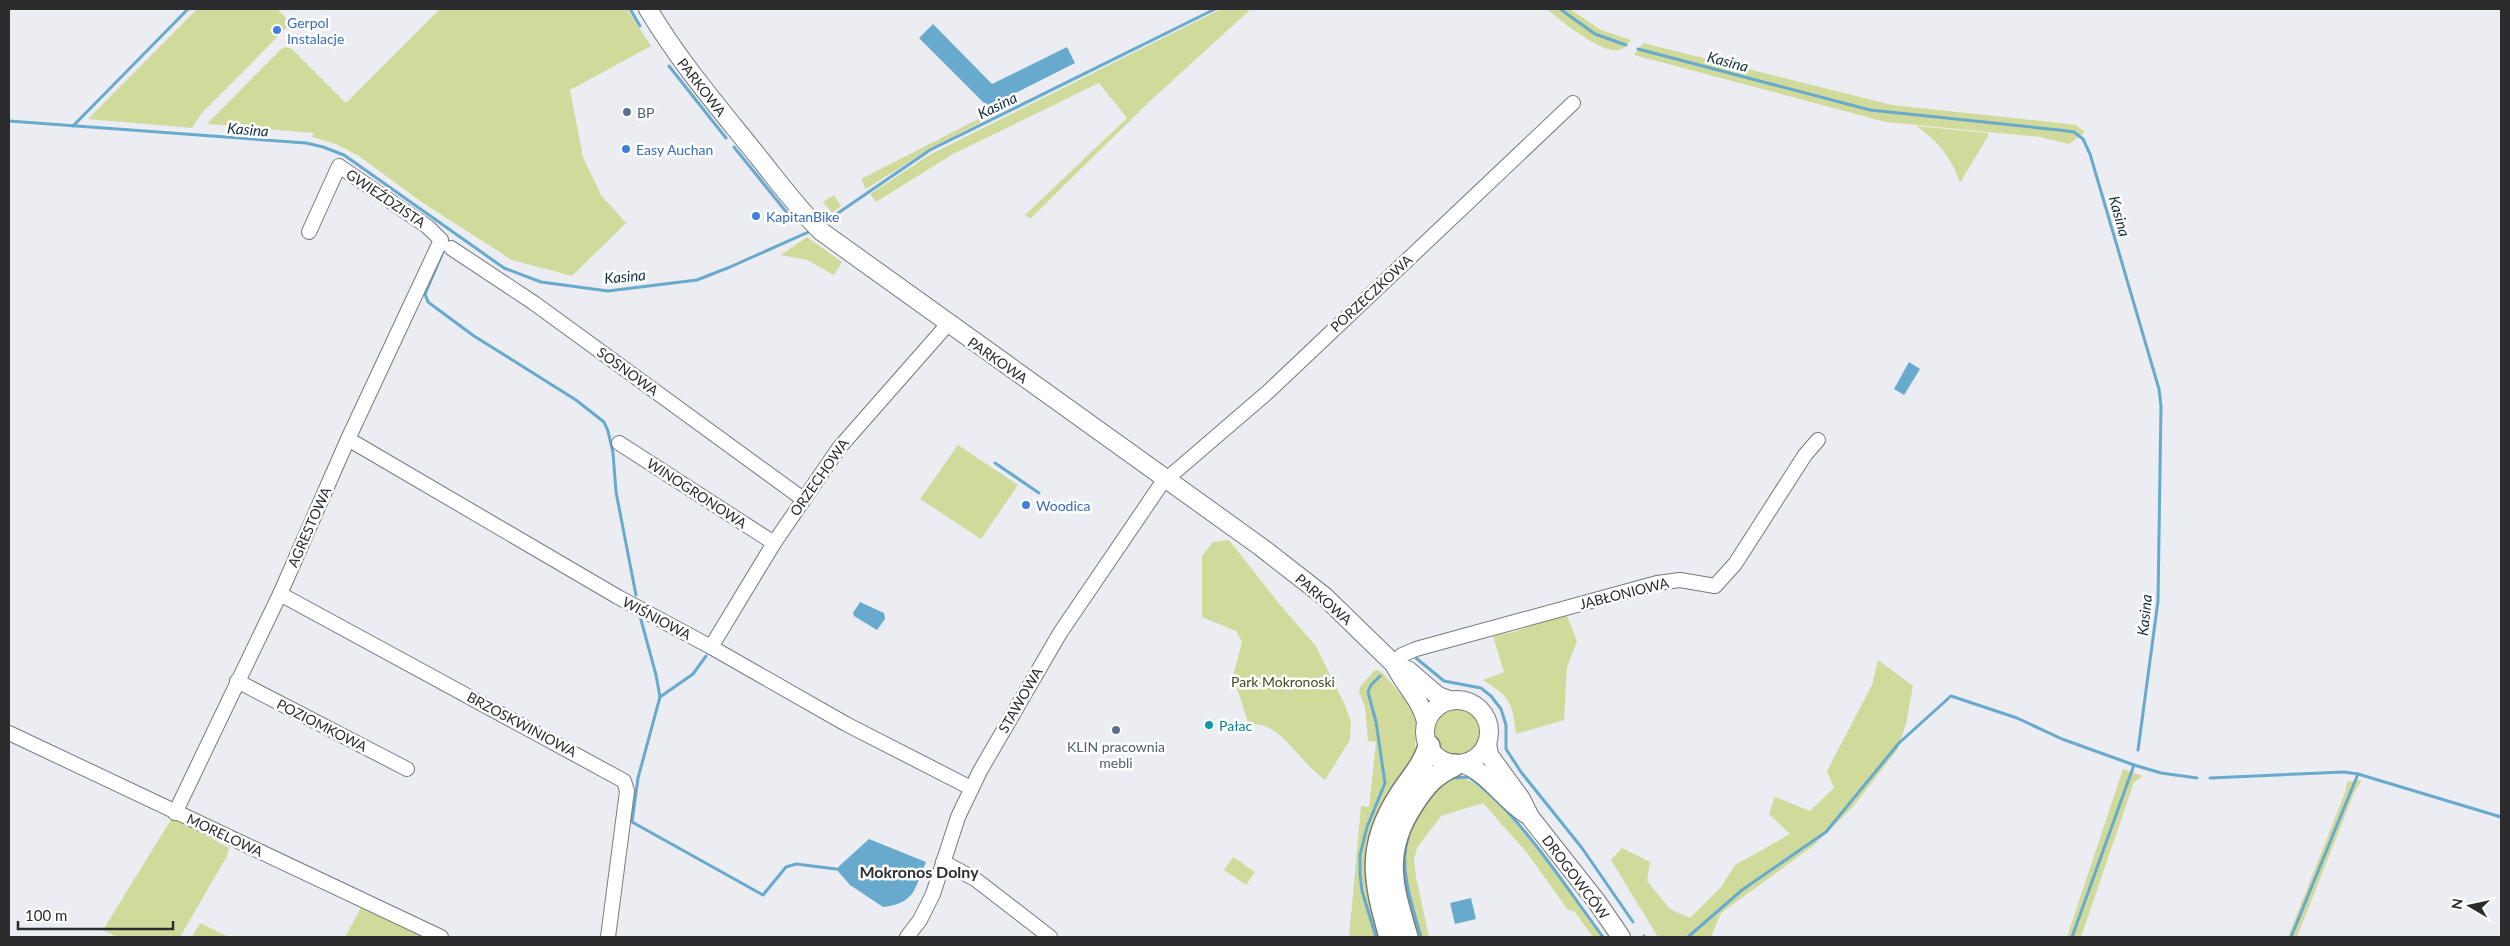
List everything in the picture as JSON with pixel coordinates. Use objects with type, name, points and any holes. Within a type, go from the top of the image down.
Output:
[{"type":"highway","points":[[1390,937],[1376,887],[1376,848],[1386,818],[1424,761],[1429,746]]},
{"type":"highway","points":[[1407,937],[1392,884],[1392,861],[1395,840],[1405,817],[1427,784],[1438,773],[1459,764]]},
{"type":"main road","name":"PARKOWA","points":[[648,9],[670,45],[701,87],[813,224],[852,256],[1166,479],[1324,596],[1394,664],[1409,671],[1438,696],[1449,700]]},
{"type":"main road","name":"PARKOWA","points":[[1394,664],[1402,680],[1424,709],[1426,722]]},
{"type":"main road","points":[[1449,700],[1465,701],[1475,706],[1484,716],[1487,727],[1487,743],[1475,760],[1459,764],[1443,762],[1434,756],[1429,746],[1425,736],[1426,722],[1433,709],[1449,700]]},
{"type":"main road","name":"DROGOWCÓW","points":[[1487,743],[1489,755],[1521,798],[1530,817],[1597,902],[1621,937]]},
{"type":"main road","name":"DROGOWCÓW","points":[[1459,764],[1474,768],[1514,806],[1530,817]]},
{"type":"street","name":"PORZECZKOWA","points":[[1166,479],[1256,402],[1573,103]]},
{"type":"street","name":"GWIEŹDZISTA","points":[[309,232],[339,166],[428,227],[446,244]]},
{"type":"street","name":"AGRESTOWA","points":[[175,812],[280,594],[348,438],[446,244]]},
{"type":"street","name":"SOSNOWA","points":[[446,244],[534,303],[803,499]]},
{"type":"street","name":"ORZECHOWA","points":[[712,646],[774,542],[844,440],[948,324]]},
{"type":"street","name":"WIŚNIOWA","points":[[348,438],[618,597],[712,646],[846,724],[971,788]]},
{"type":"street","name":"JABŁONIOWA","points":[[1394,664],[1402,655],[1416,649],[1658,583],[1680,580],[1715,586],[1735,564],[1805,455],[1818,440]]},
{"type":"street","name":"WINOGRONOWA","points":[[619,443],[774,542]]},
{"type":"street","name":"STAWOWA","points":[[907,937],[927,907],[958,817],[971,788],[1060,633],[1166,479]]},
{"type":"street","name":"BRZOSKWINIOWA","points":[[280,594],[624,781],[627,791],[608,937]]},
{"type":"street","name":"POZIOMKOWA","points":[[237,681],[407,769]]},
{"type":"street","name":"MORELOWA","points":[[9,733],[441,937]]},
{"type":"street","points":[[943,862],[975,879],[1050,937]]},
{"type":"green space","points":[[197,9],[277,9],[291,23],[201,114],[192,128],[88,119]]},
{"type":"green space","points":[[440,9],[627,9],[651,46],[570,90],[583,157],[601,195],[626,223],[572,276],[512,260],[423,203],[359,156],[336,144],[312,137],[314,133],[207,124],[281,49],[286,47],[292,49],[346,103]]},
{"type":"green space","points":[[1221,9],[1251,9],[1149,102],[1030,219],[1025,215],[1127,118],[1099,83],[953,154],[876,202],[870,194],[931,154]]},
{"type":"green space","points":[[1547,9],[1570,9],[1601,30],[1631,40],[1619,50],[1602,47],[1581,35]]},
{"type":"green space","points":[[1643,43],[1892,105],[2076,125],[2085,132],[2069,144],[2040,137],[1886,122],[1634,55]]},
{"type":"green space","points":[[988,114],[989,118],[928,150],[866,189],[861,179]]},
{"type":"green space","points":[[1916,126],[1988,133],[1988,136],[1960,183],[1953,166],[1943,151]]},
{"type":"green space","points":[[834,195],[841,206],[832,213],[823,202]]},
{"type":"green space","points":[[807,237],[842,262],[834,275],[807,260],[781,255]]},
{"type":"green space","points":[[958,445],[1018,485],[981,539],[920,499]]},
{"type":"green space","name":"Park Mokronoski","points":[[1229,540],[1281,606],[1316,646],[1344,703],[1351,722],[1350,740],[1325,780],[1281,736],[1263,725],[1248,722],[1233,676],[1242,642],[1236,631],[1202,617],[1202,556],[1213,542]]},
{"type":"green space","points":[[1566,613],[1577,641],[1567,667],[1564,720],[1516,734],[1511,707],[1505,696],[1483,680],[1504,672],[1493,636],[1514,632]]},
{"type":"green space","points":[[1878,660],[1913,686],[1906,724],[1897,750],[1852,808],[1813,846],[1721,913],[1711,937],[1658,937],[1611,860],[1622,848],[1650,862],[1647,881],[1670,909],[1690,918],[1721,887],[1735,865],[1790,834],[1769,814],[1775,797],[1810,811],[1834,788],[1827,771],[1872,685]]},
{"type":"green space","points":[[1378,670],[1384,674],[1413,710],[1416,720],[1415,754],[1391,790],[1376,818],[1382,937],[1349,937],[1361,806],[1369,807],[1376,742],[1368,741],[1365,707],[1359,692],[1360,687],[1374,671]]},
{"type":"green space","points":[[1457,708],[1466,710],[1474,715],[1479,723],[1481,732],[1479,741],[1474,749],[1466,754],[1457,756],[1448,754],[1440,749],[1435,741],[1433,732],[1435,723],[1440,715],[1448,710]]},
{"type":"green space","points":[[2123,769],[2143,776],[2134,782],[2081,937],[2067,937]]},
{"type":"green space","points":[[1462,777],[1478,787],[1497,803],[1516,824],[1556,874],[1602,937],[1593,937],[1574,911],[1568,910],[1527,853],[1483,803],[1441,816],[1417,848],[1414,860],[1416,877],[1429,937],[1413,937],[1402,899],[1400,846],[1430,790],[1435,792],[1449,780]]},
{"type":"green space","points":[[2362,780],[2354,793],[2297,937],[2288,937],[2346,790],[2347,782]]},
{"type":"green space","points":[[172,818],[229,848],[227,856],[180,937],[117,937],[103,930]]},
{"type":"green space","points":[[1233,857],[1255,872],[1246,885],[1224,870]]},
{"type":"green space","points":[[362,906],[429,937],[345,937]]},
{"type":"green space","points":[[200,923],[229,937],[192,937]]},
{"type":"water","points":[[933,24],[992,84],[1067,47],[1075,63],[988,107],[919,38]]},
{"type":"water","points":[[1909,362],[1920,369],[1904,395],[1894,389]]},
{"type":"water","points":[[860,602],[884,613],[885,619],[877,630],[854,616],[853,613]]},
{"type":"water","points":[[869,839],[926,862],[916,887],[908,898],[902,902],[883,907],[850,885],[836,869]]},
{"type":"water","points":[[1471,898],[1476,919],[1455,924],[1450,903]]},
{"type":"waterway","points":[[73,126],[188,9]]},
{"type":"waterway","points":[[630,9],[640,26]]},
{"type":"waterway","name":"Kasina","points":[[822,224],[930,150],[1215,9]]},
{"type":"waterway","name":"Kasina","points":[[1560,9],[1595,34],[1626,45]]},
{"type":"waterway","name":"Kasina","points":[[1638,49],[1870,110],[2074,132],[2083,139],[2090,154],[2159,389],[2161,406],[2158,601],[2138,750]]},
{"type":"waterway","points":[[669,66],[726,138]]},
{"type":"waterway","name":"Kasina","points":[[9,121],[306,143],[323,147],[344,155],[504,268],[541,282],[608,291],[697,280],[813,230]]},
{"type":"waterway","points":[[734,147],[792,219]]},
{"type":"waterway","points":[[443,252],[425,294],[428,302],[474,336],[576,400],[604,422],[613,453],[616,492],[636,595]]},
{"type":"waterway","points":[[995,463],[1039,493]]},
{"type":"waterway","points":[[640,616],[660,697],[638,778],[632,822],[763,895],[786,867],[796,864],[836,869]]},
{"type":"waterway","points":[[660,697],[693,674],[706,656]]},
{"type":"waterway","points":[[1416,658],[1444,681],[1481,688],[1491,696],[1501,709],[1506,725],[1506,749],[1521,772],[1582,848],[1633,922]]},
{"type":"waterway","points":[[1376,937],[1362,891],[1360,855],[1367,827],[1385,783],[1376,722],[1368,692],[1371,685],[1380,676]]},
{"type":"waterway","points":[[1688,937],[1742,890],[1826,832],[1899,743],[1951,696],[2017,718],[2062,739],[2134,765],[2161,773],[2197,778]]},
{"type":"waterway","name":"Kasina","points":[[2072,937],[2134,765]]},
{"type":"waterway","points":[[2210,778],[2344,772],[2358,774],[2501,817]]},
{"type":"waterway","points":[[2291,937],[2358,774]]},
{"type":"waterway","points":[[1452,778],[1469,777],[1506,810],[1541,852],[1603,937]]},
{"type":"waterway","points":[[1408,838],[1405,850],[1406,875],[1421,937]]},
{"type":"place","name":"Gerpol Instalacje","points":[[277,30]]},
{"type":"place","name":"BP","points":[[627,112]]},
{"type":"place","name":"Easy Auchan","points":[[626,149]]},
{"type":"place","name":"KapitanBike","points":[[756,216]]},
{"type":"place","name":"Woodica","points":[[1026,505]]},
{"type":"place","name":"Pałac","points":[[1209,725]]},
{"type":"place","name":"KLIN pracownia mebli","points":[[1116,730]]},
{"type":"district","name":"Mokronos Dolny","points":[[919,871]]}]
